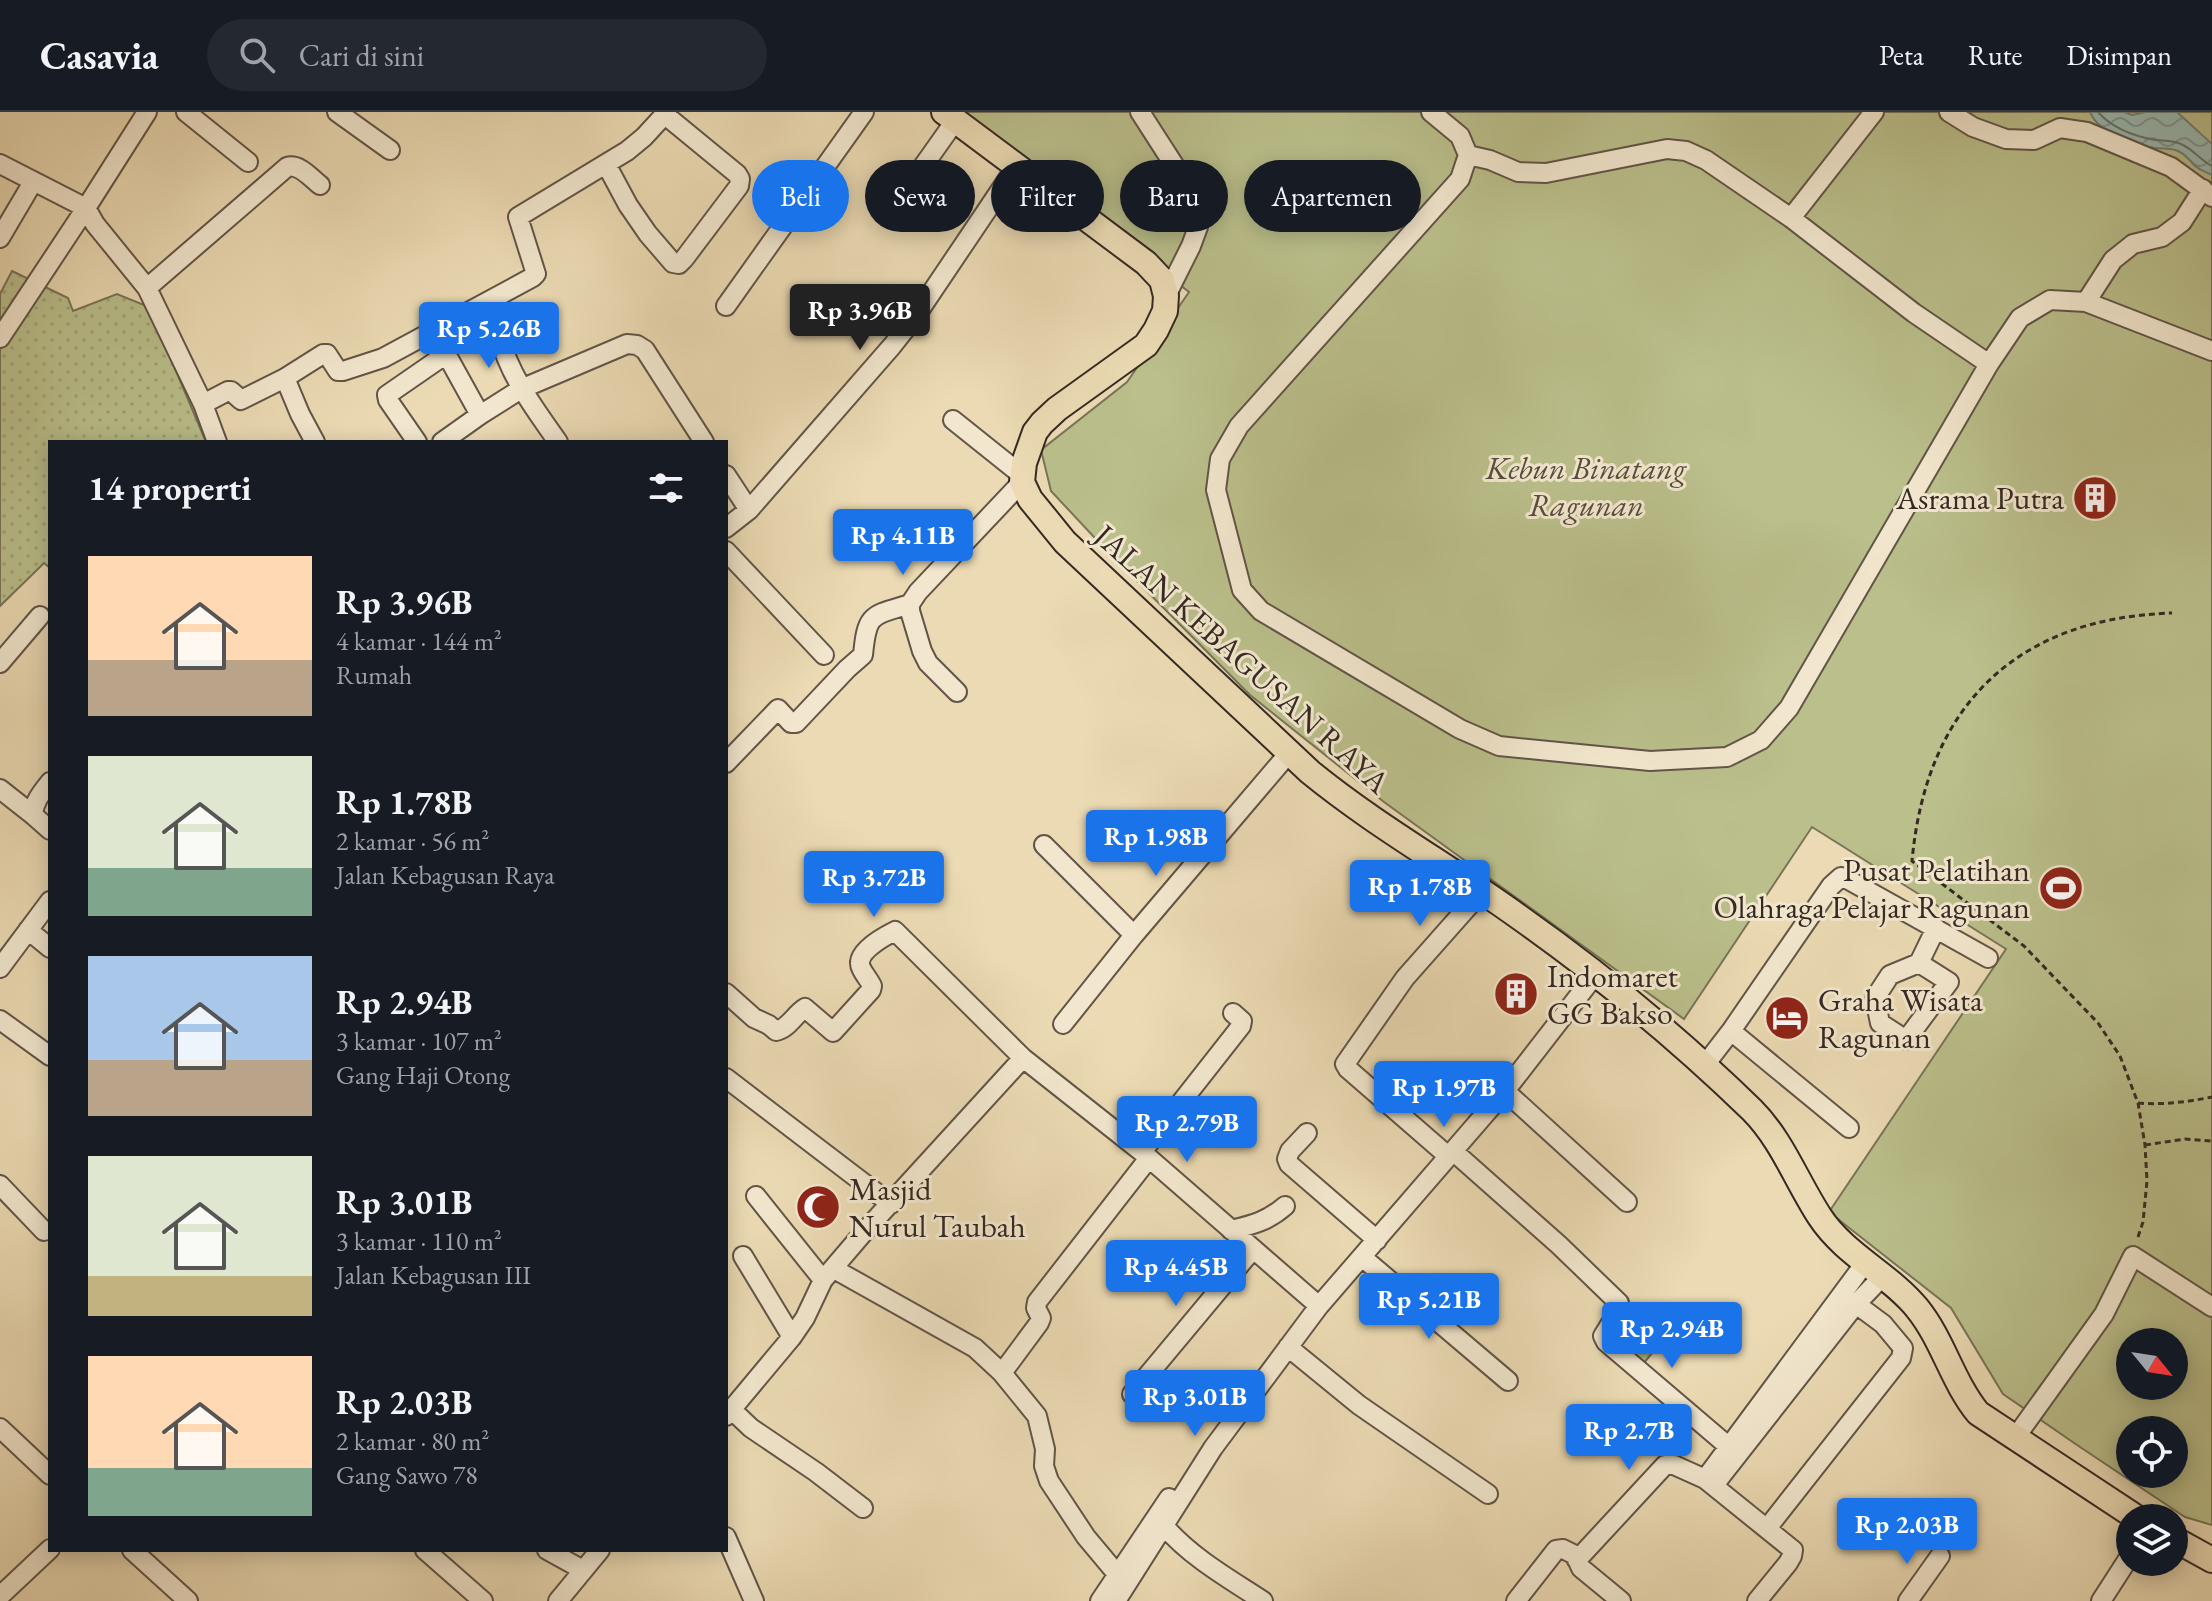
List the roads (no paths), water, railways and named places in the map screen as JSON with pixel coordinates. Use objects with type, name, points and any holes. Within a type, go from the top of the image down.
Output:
[{"type":"main road","points":[[959,118],[1008,160]]},
{"type":"main road","points":[[1022,479],[1031,442],[1042,423],[1146,345],[1165,311],[1166,296],[1162,280],[1146,263],[1104,232]]},
{"type":"main road","name":"JALAN KEBAGUSAN RAYA","points":[[1022,479],[1030,499],[1065,542],[1346,802],[1482,891],[1595,975],[1661,1027],[1754,1112],[1768,1129],[1822,1220],[1916,1307],[1935,1336],[1965,1397],[1978,1413],[2116,1504]]},
{"type":"main road","points":[[2188,1547],[2212,1560]]},
{"type":"street","points":[[0,338],[147,112]]},
{"type":"street","points":[[186,112],[248,162]]},
{"type":"street","points":[[337,112],[390,150]]},
{"type":"street","points":[[726,306],[864,112]]},
{"type":"street","points":[[1140,112],[1199,209],[1198,227],[1166,296]]},
{"type":"street","points":[[1431,112],[1460,136],[1468,155],[1460,179],[1239,426],[1220,459],[1216,490],[1242,590],[1261,611],[1460,729],[1499,746],[1650,761],[1727,757],[1761,740],[1789,708],[1989,364],[2020,318],[2050,300],[2086,302],[2212,351]]},
{"type":"street","points":[[1791,218],[1874,112]]},
{"type":"street","points":[[1949,112],[1973,127],[2006,139],[2034,140],[2062,120],[2171,167],[2207,193],[2182,222],[2162,237],[2133,244],[2113,260],[2086,302]]},
{"type":"street","points":[[203,404],[228,391],[238,399],[244,399],[323,354],[327,354],[338,371],[383,358],[535,276],[518,217],[606,164],[644,137],[666,113],[740,179],[739,186],[679,264],[673,263],[648,234],[606,164]]},
{"type":"street","points":[[928,160],[959,118]]},
{"type":"street","points":[[1468,155],[1518,172],[1546,173],[1667,149],[1686,151],[1706,160],[1791,218],[1914,313],[1989,364]]},
{"type":"street","points":[[0,164],[86,208],[95,224],[147,288],[203,404],[216,440]]},
{"type":"street","points":[[147,288],[287,167],[297,167],[320,185]]},
{"type":"street","points":[[0,238],[33,182]]},
{"type":"street","points":[[728,526],[749,510],[892,346],[991,204]]},
{"type":"street","points":[[499,335],[521,389],[557,440]]},
{"type":"street","points":[[445,440],[521,389],[627,344],[645,350],[703,440]]},
{"type":"street","points":[[416,440],[387,395],[442,357],[449,359],[480,415]]},
{"type":"street","points":[[285,378],[314,440]]},
{"type":"street","points":[[728,761],[778,709],[791,723],[796,723],[863,655],[869,622],[881,613],[910,604],[1022,479],[953,420]]},
{"type":"street","points":[[728,478],[749,510]]},
{"type":"street","points":[[728,553],[824,655]]},
{"type":"street","points":[[910,604],[913,623],[928,663],[957,692]]},
{"type":"street","points":[[0,663],[40,616]]},
{"type":"street","points":[[1063,1024],[1288,751]]},
{"type":"street","points":[[33,815],[33,807],[48,784]]},
{"type":"street","points":[[0,789],[48,828]]},
{"type":"street","points":[[1044,845],[1134,935]]},
{"type":"street","points":[[1704,1066],[1831,886],[1841,877],[1988,958]]},
{"type":"street","points":[[1482,891],[1405,978],[1345,1064],[1559,1245],[1619,1303],[1619,1310],[1604,1333],[1604,1340],[1728,1446]]},
{"type":"street","points":[[0,968],[48,904]]},
{"type":"street","points":[[1919,963],[1936,928]]},
{"type":"street","points":[[28,930],[48,946]]},
{"type":"street","points":[[728,995],[754,1018],[776,1031],[805,1008],[833,1032],[871,990],[871,982],[860,966],[864,952],[895,931],[1023,1058],[1145,1155],[1319,1306]]},
{"type":"street","points":[[1116,1601],[1213,1448],[1319,1306],[1505,1091],[1595,975]]},
{"type":"street","points":[[1002,1373],[1039,1323],[1041,1318],[1036,1308],[1037,1302],[1241,1026],[1242,1021],[1233,1013]]},
{"type":"street","points":[[0,1020],[48,1055]]},
{"type":"street","points":[[1731,1031],[1849,1128]]},
{"type":"street","points":[[863,1508],[729,1413],[792,1337],[829,1275],[864,1232],[1023,1058]]},
{"type":"street","points":[[728,1080],[891,1204]]},
{"type":"street","points":[[1505,1091],[1627,1202]]},
{"type":"street","points":[[1307,1133],[1290,1151],[1289,1164],[1377,1240]]},
{"type":"street","points":[[0,1185],[44,1231]]},
{"type":"street","points":[[756,1196],[829,1275],[975,1348],[1002,1373],[1037,1416],[1049,1481],[1086,1537],[1117,1574]]},
{"type":"street","points":[[1231,1230],[1262,1222],[1285,1206]]},
{"type":"street","points":[[1132,1394],[1253,1249]]},
{"type":"street","points":[[743,1256],[792,1337]]},
{"type":"street","points":[[2015,1438],[2104,1314],[2133,1256],[2212,1307]]},
{"type":"street","points":[[1362,1257],[1508,1381]]},
{"type":"street","points":[[1711,1480],[1856,1304],[1874,1270]]},
{"type":"street","points":[[1711,1480],[1728,1446],[1874,1270]]},
{"type":"street","points":[[1772,1522],[1901,1358],[1903,1348],[1883,1324],[1856,1304]]},
{"type":"street","points":[[1288,1347],[1384,1423],[1488,1494]]},
{"type":"street","points":[[0,1428],[48,1473]]},
{"type":"street","points":[[1100,1601],[1155,1516],[1193,1465],[1213,1448]]},
{"type":"street","points":[[1577,1560],[1665,1465],[1674,1465],[1711,1480],[1793,1550],[1788,1563],[1757,1601]]},
{"type":"street","points":[[1164,1526],[1199,1560],[1263,1601]]},
{"type":"street","points":[[728,1542],[754,1601]]},
{"type":"street","points":[[1516,1601],[1556,1550],[1563,1549],[1569,1551],[1581,1568],[1621,1601]]},
{"type":"street","points":[[0,1596],[48,1551]]},
{"type":"street","points":[[134,1552],[180,1598]]},
{"type":"street","points":[[427,1552],[483,1601]]},
{"type":"street","points":[[551,1552],[583,1570]]},
{"type":"street","points":[[558,1601],[598,1552]]},
{"type":"street","points":[[1908,1601],[1940,1556]]},
{"type":"street","points":[[2101,1601],[2117,1576]]},
{"type":"water","points":[[2090,112],[2124,112],[2132,115],[2177,112],[2212,144],[2212,175],[2178,151],[2146,147],[2118,138],[2101,127]]},
{"type":"place","name":"Asrama Putra","points":[[2095,498]]},
{"type":"place","name":"Pusat Pelatihan Olahraga Pelajar Ragunan","points":[[2061,888]]},
{"type":"place","name":"Indomaret GG Bakso","points":[[1516,994]]},
{"type":"place","name":"Graha Wisata Ragunan","points":[[1787,1018]]},
{"type":"place","name":"Masjid Nurul Taubah","points":[[818,1207]]},
{"type":"park label","name":"Kebun Binatang Ragunan","points":[[1586,486]]}]
